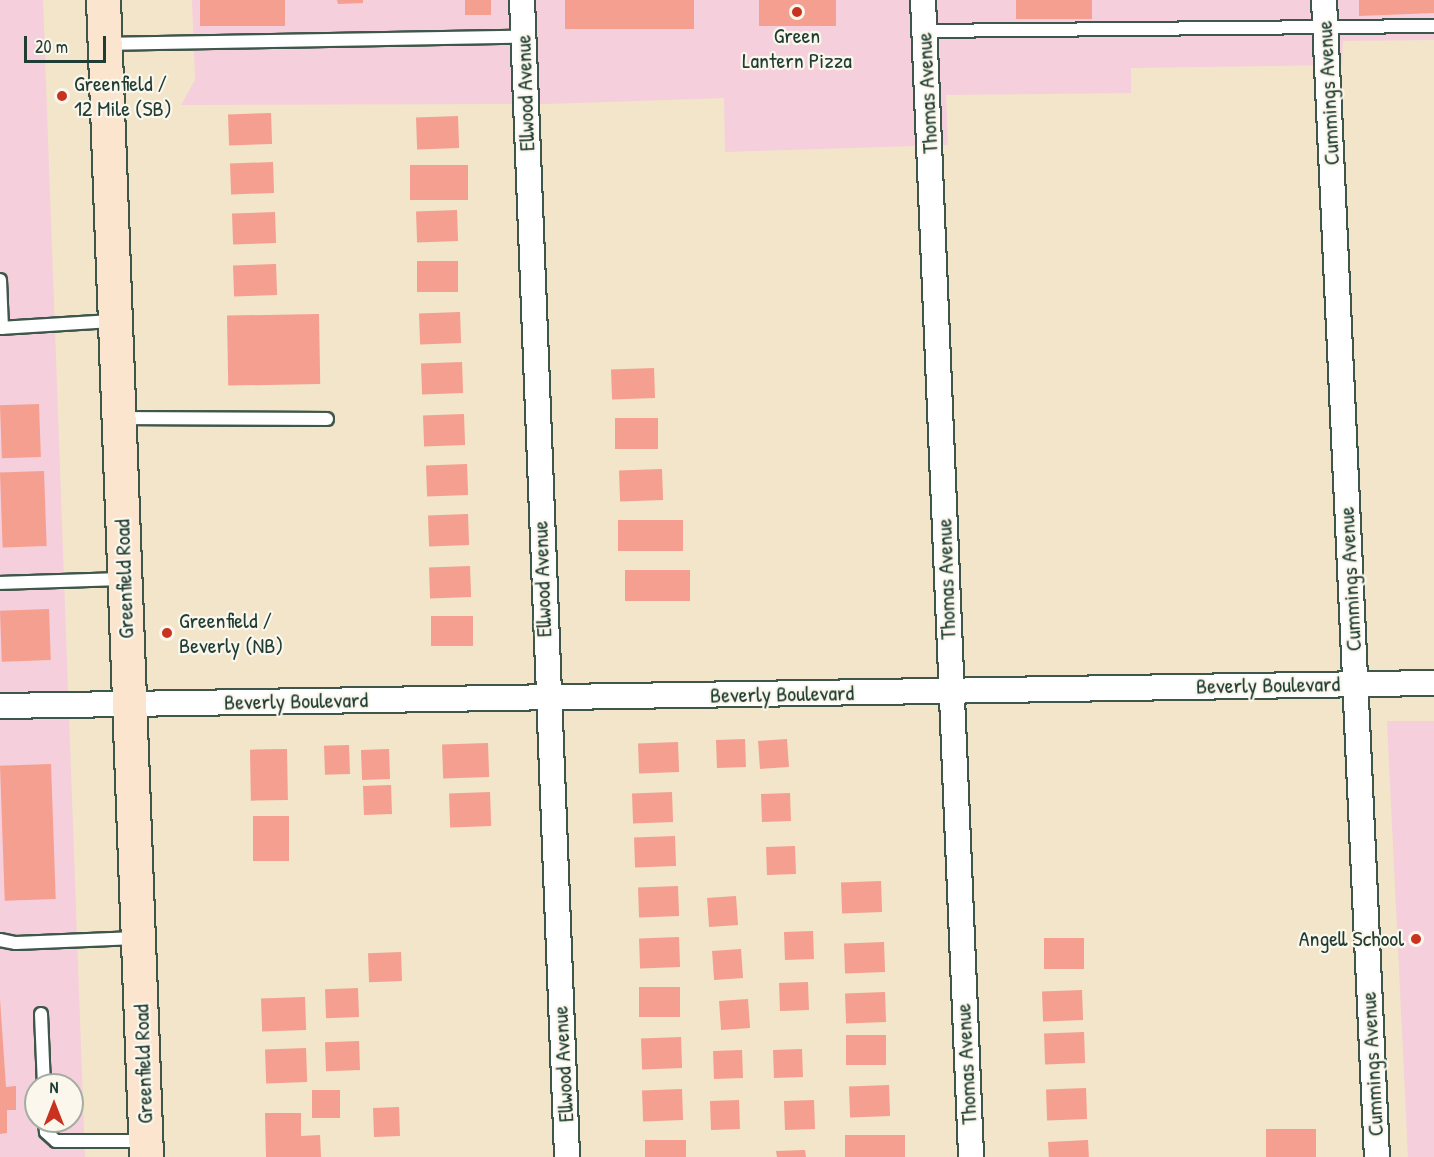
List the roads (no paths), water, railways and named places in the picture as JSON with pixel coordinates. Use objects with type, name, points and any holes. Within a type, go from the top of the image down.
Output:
[{"type":"main road","name":"Greenfield Road","points":[[104,0],[146,1149]]},
{"type":"street","name":"Ellwood Avenue","points":[[522,0],[546,698],[567,1157]]},
{"type":"street","name":"Thomas Avenue","points":[[923,0],[970,1157]]},
{"type":"street","name":"Cummings Avenue","points":[[1324,0],[1377,1157]]},
{"type":"street","name":"Beverly Boulevard","points":[[0,706],[1434,683]]},
{"type":"lane","points":[[924,31],[1434,26]]},
{"type":"lane","points":[[105,44],[523,37]]},
{"type":"lane","points":[[0,280],[1,328],[114,321]]},
{"type":"lane","points":[[118,418],[327,419]]},
{"type":"lane","points":[[0,583],[124,579]]},
{"type":"lane","points":[[0,940],[16,944],[138,938]]},
{"type":"lane","points":[[41,1014],[43,1073]]},
{"type":"lane","points":[[47,1133],[56,1141],[146,1149]]},
{"type":"place","name":"Green Lantern Pizza","points":[[797,12]]},
{"type":"place","name":"Greenfield / 12 Mile (SB)","points":[[62,96]]},
{"type":"place","name":"Greenfield / Beverly (NB)","points":[[167,633]]},
{"type":"place","name":"Angell School","points":[[1416,939]]}]
